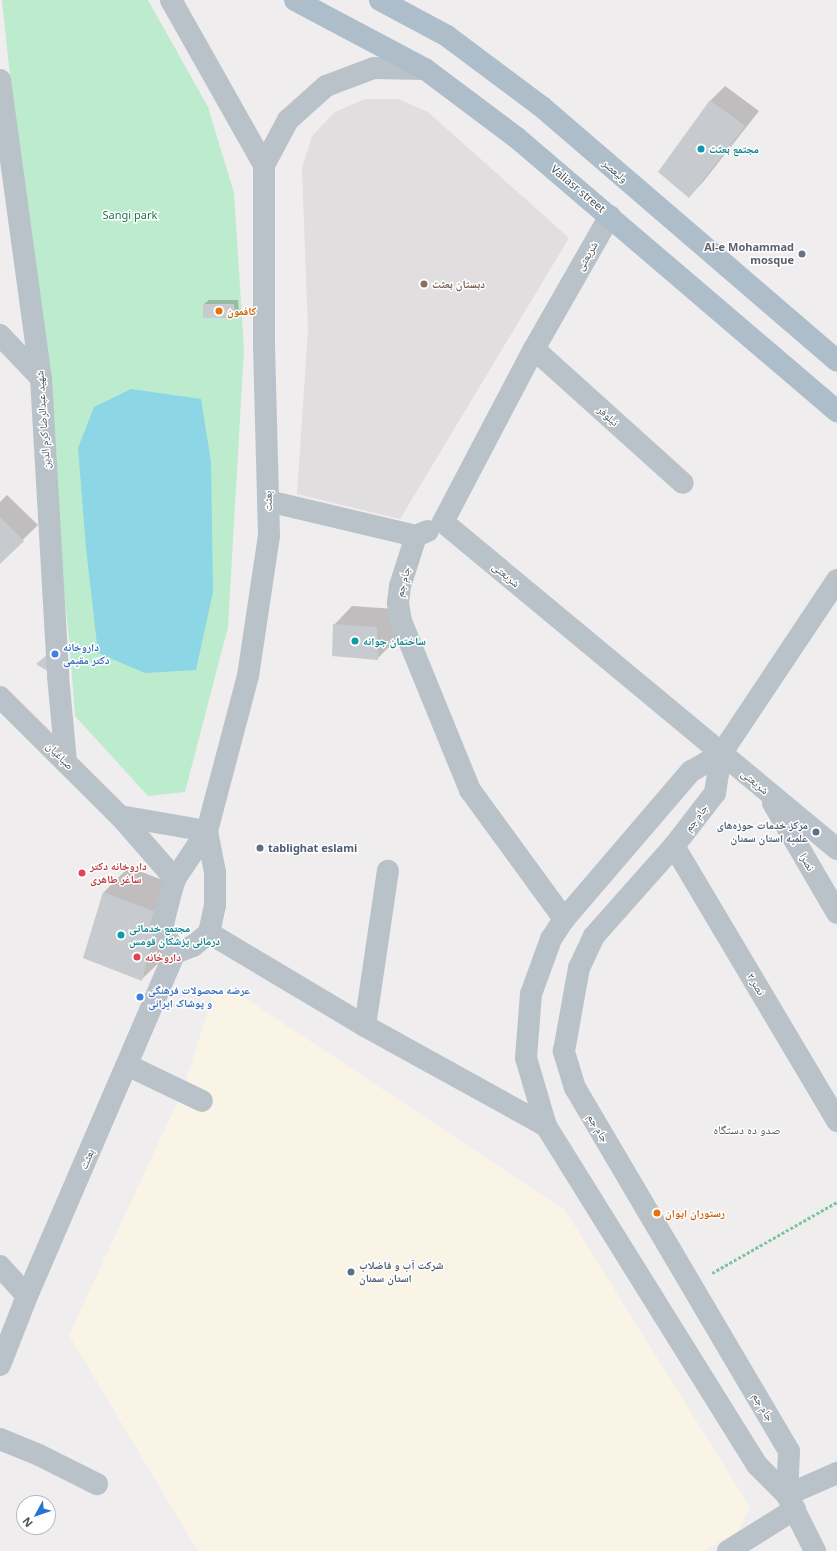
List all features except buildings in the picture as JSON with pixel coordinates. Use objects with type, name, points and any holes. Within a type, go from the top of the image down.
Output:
[{"type":"main road","name":"Valiasr street","points":[[295,0],[425,68],[518,138],[837,411]]},
{"type":"main road","name":"ولیعصر","points":[[380,0],[446,36],[542,107],[837,361]]},
{"type":"street","points":[[171,0],[264,165]]},
{"type":"street","points":[[264,165],[288,120],[326,86],[374,68],[425,68]]},
{"type":"street","name":"شهید عبدالرضا کرم الدین","points":[[0,80],[41,378],[58,676],[66,762]]},
{"type":"street","name":"بعثت","points":[[207,831],[248,676],[269,536],[264,348],[264,165]]},
{"type":"street","name":"شریعتی","points":[[610,216],[534,349],[443,522],[837,849]]},
{"type":"street","points":[[0,335],[41,378]]},
{"type":"street","name":"نیلوفر","points":[[534,349],[683,483]]},
{"type":"street","points":[[268,501],[416,536],[443,522]]},
{"type":"street","name":"جام جم","points":[[416,536],[400,586],[398,603],[401,621],[470,790],[564,919]]},
{"type":"street","name":"جام جم","points":[[791,1502],[789,1451],[575,1088],[564,1051],[578,968],[594,936],[674,846],[715,793],[721,754],[837,580]]},
{"type":"street","name":"صباغیان","points":[[0,697],[120,816],[176,879]]},
{"type":"street","name":"جام جم","points":[[721,754],[691,771],[564,919],[551,939],[531,994],[526,1058],[546,1126],[757,1465],[791,1502]]},
{"type":"street","name":"نصرا","points":[[765,790],[837,913]]},
{"type":"street","points":[[120,816],[207,831]]},
{"type":"street","points":[[207,831],[215,872],[214,905],[209,933],[193,946],[175,953],[161,926],[176,879],[207,831]]},
{"type":"street","name":"نصر ۲","points":[[674,846],[837,1121]]},
{"type":"street","points":[[365,1026],[388,871]]},
{"type":"street","points":[[209,933],[365,1026],[546,1126]]},
{"type":"street","name":"بعثت","points":[[0,1365],[27,1296],[175,953]]},
{"type":"street","points":[[127,1065],[202,1101]]},
{"type":"street","points":[[0,1266],[27,1296]]},
{"type":"street","points":[[0,1439],[39,1455],[97,1484]]},
{"type":"street","points":[[728,1551],[791,1502],[837,1473]]},
{"type":"street","points":[[791,1502],[815,1551]]},
{"type":"path","points":[[691,1285],[837,1202]]},
{"type":"shaded area","name":"دبستان بعثت","points":[[365,99],[398,99],[428,112],[569,238],[400,519],[297,494],[308,331],[302,168],[312,136],[335,112]]},
{"type":"shaded area","name":"شرکت آب و فاضلاب استان سمنان","points":[[233,990],[565,1210],[750,1507],[738,1531],[705,1551],[198,1551],[69,1335],[183,1090],[213,994]]},
{"type":"green space","name":"Sangi park","points":[[2,0],[148,0],[208,107],[234,193],[244,349],[228,627],[185,792],[148,796],[75,716],[70,648]]},
{"type":"water","points":[[131,389],[201,399],[211,462],[213,592],[196,670],[145,673],[98,653],[86,548],[78,448],[94,407]]},
{"type":"place","name":"مجتمع بعثت","points":[[701,149]]},
{"type":"place","name":"Al-e Mohammad mosque","points":[[802,254]]},
{"type":"place","name":"دبستان بعثت","points":[[424,284]]},
{"type":"place","name":"کافمون","points":[[219,311]]},
{"type":"place","name":"ساختمان جوانه","points":[[355,641]]},
{"type":"place","name":"داروخانه دکتر مقیمی","points":[[55,654]]},
{"type":"place","name":"مرکز خدمات حوزه‌های علمیه استان سمنان","points":[[816,832]]},
{"type":"place","name":"tablighat eslami","points":[[260,848]]},
{"type":"place","name":"داروخانه دکتر ساغر طاهری","points":[[82,873]]},
{"type":"place","name":"مجتمع خدماتی درمانی پزشکان قومس","points":[[121,935]]},
{"type":"place","name":"داروخانه","points":[[137,957]]},
{"type":"place","name":"عرضه محصولات فرهنگی و پوشاک ایرانی","points":[[140,997]]},
{"type":"place","name":"رستوران ایوان","points":[[657,1213]]},
{"type":"place","name":"شرکت آب و فاضلاب استان سمنان","points":[[351,1272]]},
{"type":"district","name":"صدو ده دستگاه","points":[[747,1130]]}]
